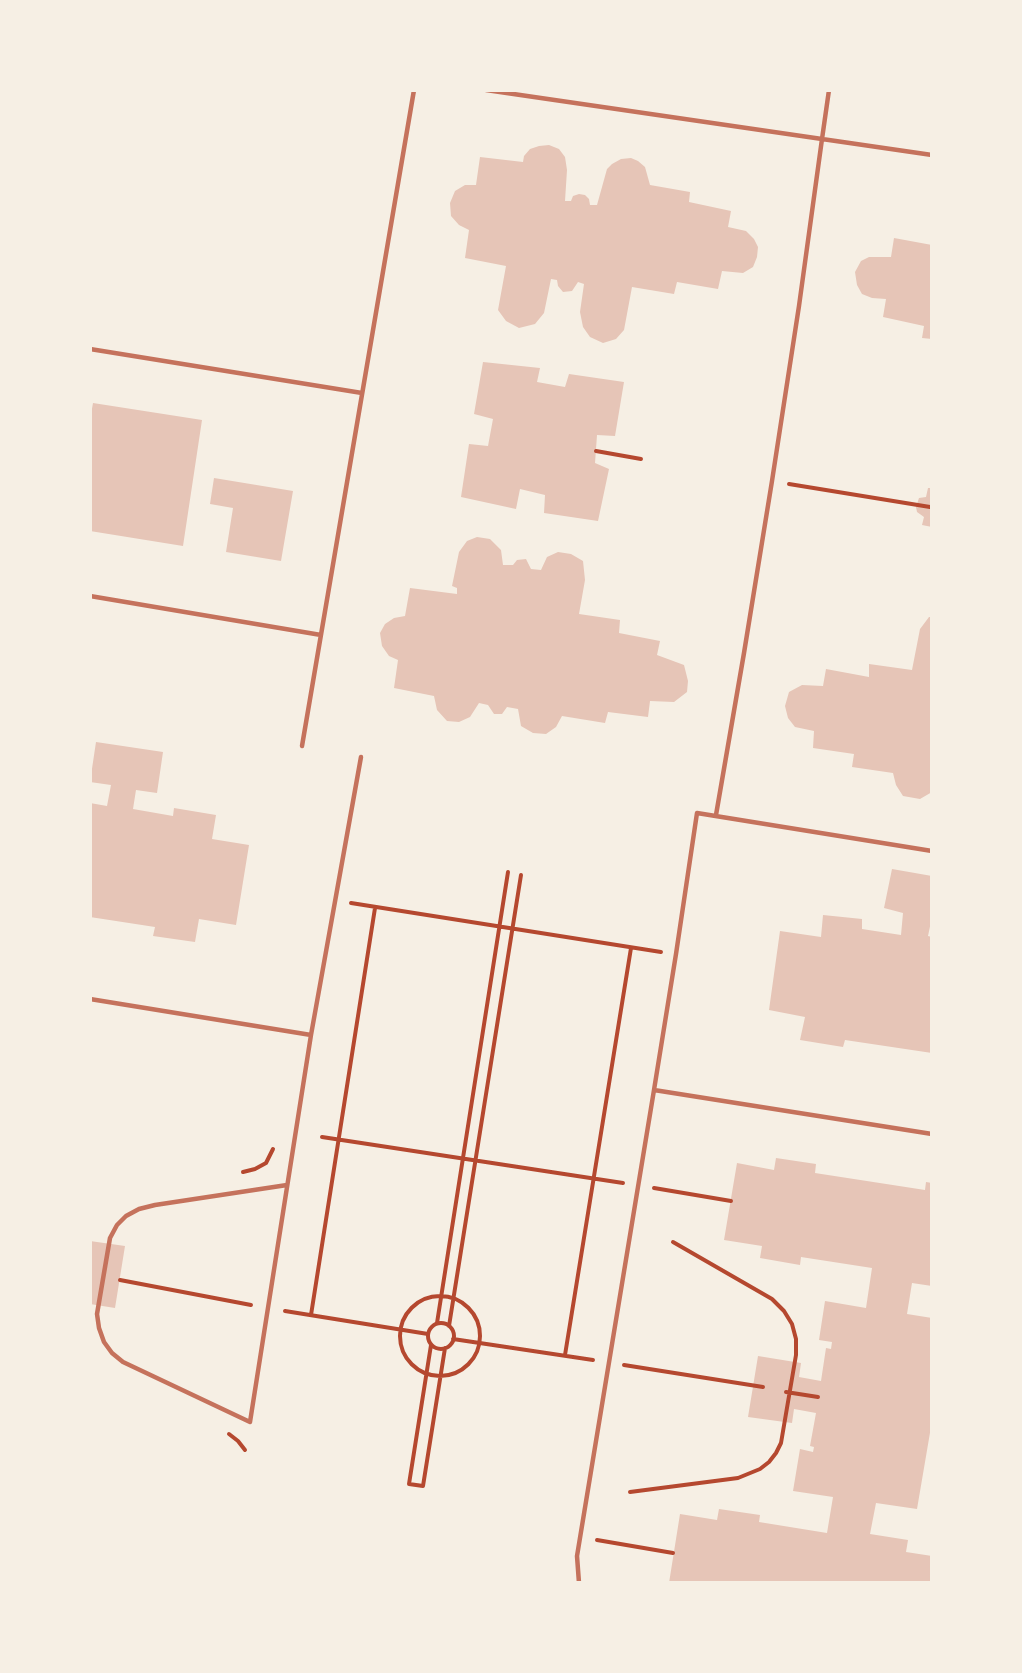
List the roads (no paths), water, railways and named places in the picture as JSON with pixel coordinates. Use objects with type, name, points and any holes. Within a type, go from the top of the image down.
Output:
[{"type":"lane","points":[[302,746],[414,90]]},
{"type":"lane","points":[[486,90],[932,155]]},
{"type":"lane","points":[[716,815],[772,481],[829,90]]},
{"type":"lane","points":[[90,349],[362,393]]},
{"type":"lane","points":[[90,596],[321,635]]},
{"type":"lane","points":[[287,1185],[155,1205],[139,1209],[126,1216],[117,1225],[110,1238],[97,1314],[104,1342],[112,1353],[123,1362],[250,1422],[311,1035],[361,757]]},
{"type":"lane","points":[[579,1583],[577,1556],[697,813],[932,851]]},
{"type":"lane","points":[[90,999],[311,1035]]},
{"type":"lane","points":[[654,1090],[932,1134]]}]
